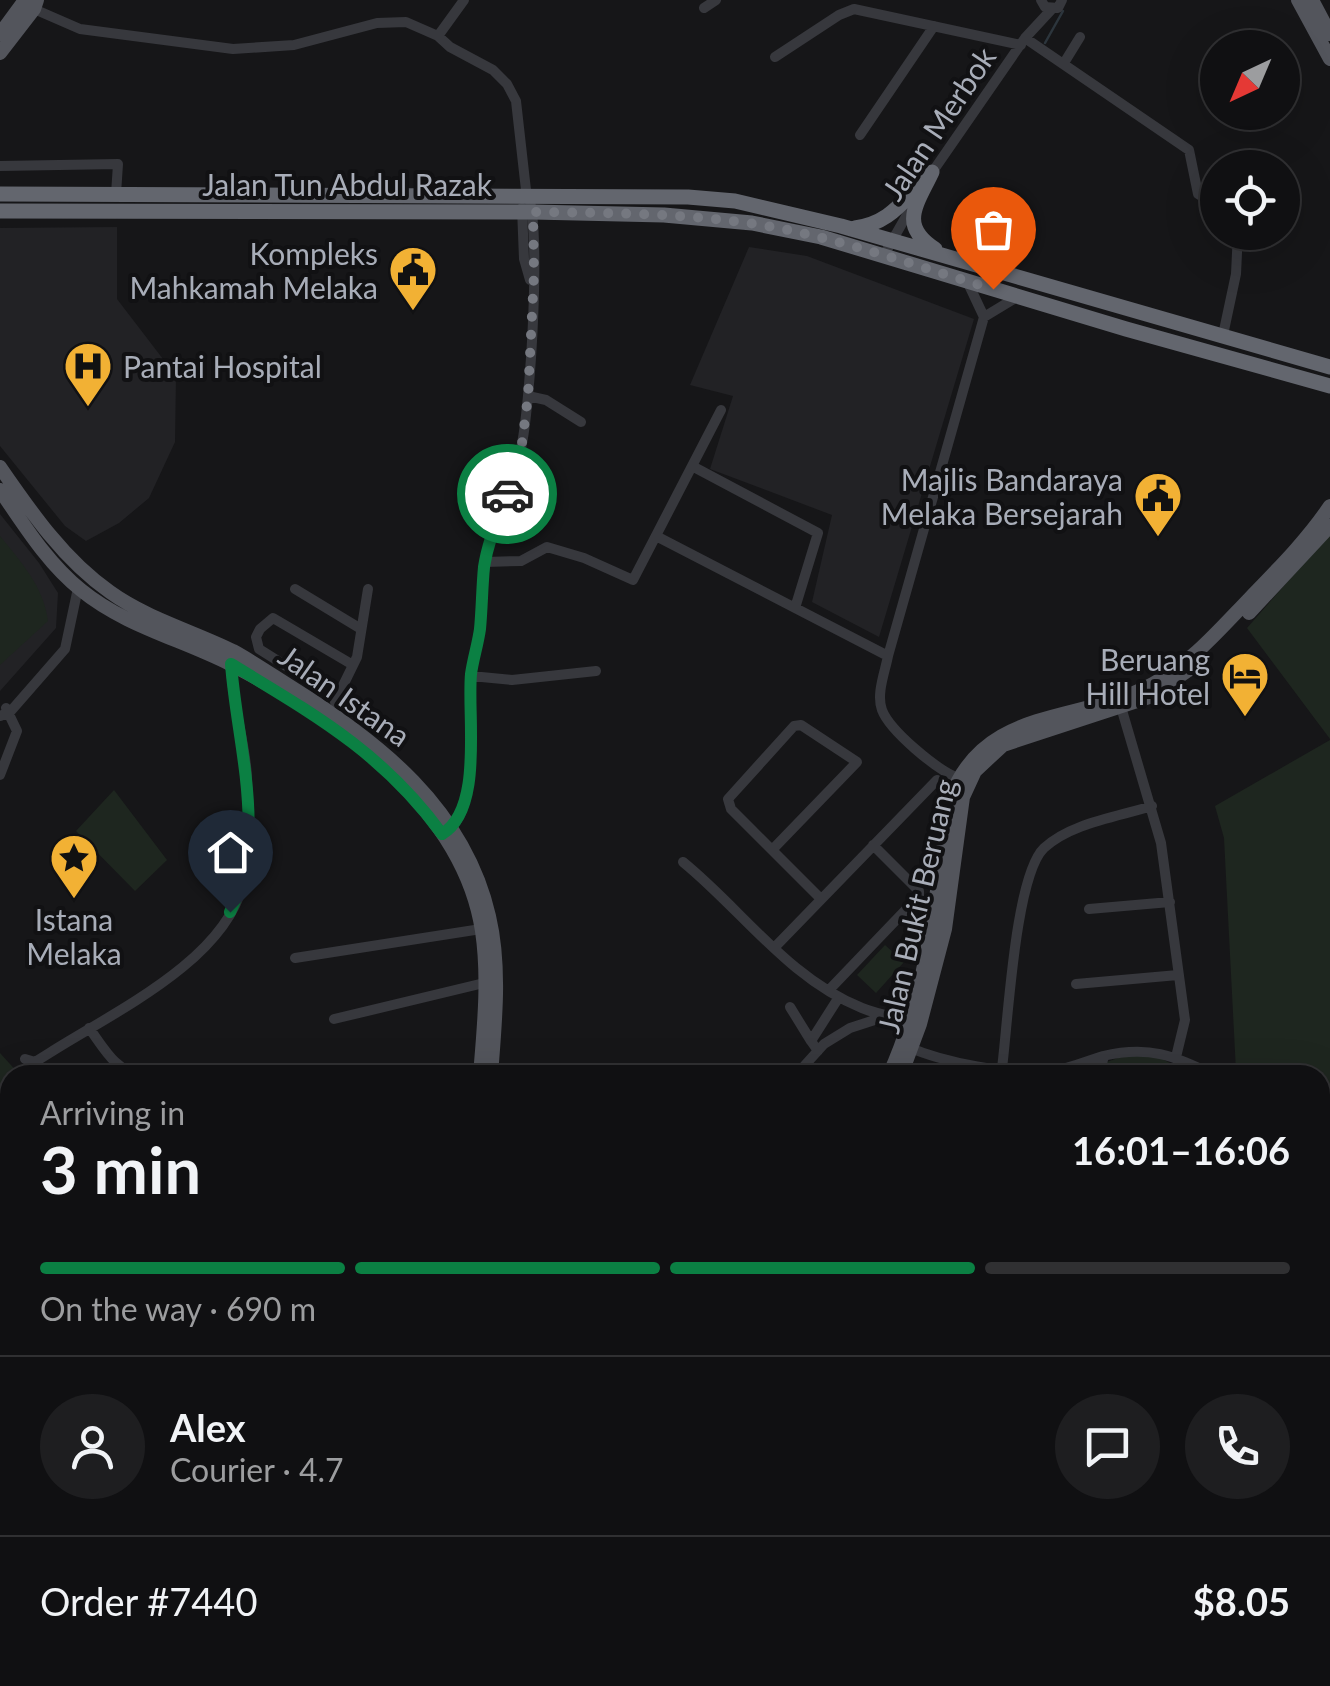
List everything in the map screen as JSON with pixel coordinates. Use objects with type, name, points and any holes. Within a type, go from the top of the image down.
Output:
[{"type":"highway","points":[[850,229],[879,224],[932,172]]},
{"type":"highway","points":[[932,172],[913,214],[913,223],[923,241],[954,259]]},
{"type":"highway","name":"Jalan Tun Abdul Razak","points":[[0,194],[527,202],[702,217],[954,259],[1330,367]]},
{"type":"highway","name":"Jalan Tun Abdul Razak","points":[[0,214],[688,197],[735,201],[850,229],[968,282],[1330,386]]},
{"type":"main road","points":[[1298,0],[1330,60]]},
{"type":"main road","points":[[1312,0],[1330,34]]},
{"type":"main road","points":[[0,34],[32,3]]},
{"type":"main road","points":[[0,52],[32,3]]},
{"type":"main road","name":"Jalan Istana","points":[[0,467],[46,530],[106,590],[233,658],[334,705],[428,797],[478,882],[489,915],[496,995],[492,1065]]},
{"type":"main road","name":"Jalan Istana","points":[[0,490],[42,549],[78,588],[120,616],[233,658],[376,758],[447,831],[481,929],[484,983],[480,1065]]},
{"type":"main road","name":"Jalan Bukit Beruang","points":[[915,1023],[950,799],[970,759],[1000,735],[1126,695],[1180,666],[1302,543],[1330,506]]},
{"type":"main road","name":"Jalan Bukit Beruang","points":[[904,1065],[946,929],[967,783],[986,758],[1002,745],[1121,707],[1169,685],[1207,655],[1330,526]]},
{"type":"main road","points":[[46,530],[60,556],[77,574],[78,588],[85,586],[124,606],[146,612]]},
{"type":"main road","name":"Jalan Bukit Beruang","points":[[896,1065],[908,1047]]},
{"type":"street","points":[[438,36],[464,0]]},
{"type":"street","points":[[704,8],[716,0]]},
{"type":"street","points":[[32,3],[80,29],[233,49],[294,45],[396,20],[438,36],[450,48],[493,70],[516,101],[534,290],[528,396],[521,451],[485,562],[480,628],[471,676],[471,754],[462,810],[447,831]]},
{"type":"street","name":"Jalan Merbok","points":[[887,248],[932,172],[1038,22],[1043,3],[1066,3]]},
{"type":"street","points":[[774,57],[854,9],[1023,42],[1064,63],[1189,150],[1200,195]]},
{"type":"street","points":[[860,136],[934,26]]},
{"type":"street","points":[[1064,63],[1080,37]]},
{"type":"street","points":[[0,166],[118,164],[116,194]]},
{"type":"street","points":[[527,202],[524,259],[534,290]]},
{"type":"street","points":[[1223,334],[1237,250]]},
{"type":"street","points":[[958,778],[941,772],[890,722],[882,710],[880,696],[984,317],[968,282]]},
{"type":"street","points":[[984,317],[1018,296]]},
{"type":"street","points":[[528,396],[546,400],[581,422]]},
{"type":"street","points":[[485,562],[521,561],[547,547],[584,558],[631,581],[721,410]]},
{"type":"street","points":[[692,466],[818,533],[796,608]]},
{"type":"street","points":[[656,536],[888,656]]},
{"type":"street","points":[[0,775],[18,731],[4,713],[66,636],[78,588]]},
{"type":"street","points":[[295,589],[361,629]]},
{"type":"street","points":[[353,665],[273,618],[256,637],[259,649],[334,705],[353,665],[368,589]]},
{"type":"street","points":[[25,1059],[36,1062],[186,966],[217,938],[243,886],[247,773],[233,658]]},
{"type":"street","points":[[471,676],[512,680],[596,671]]},
{"type":"street","points":[[1121,707],[1152,806],[1170,902],[1184,1030],[1176,1058]]},
{"type":"street","points":[[772,850],[857,762],[805,727],[794,726],[728,800],[732,809],[772,850],[820,898]]},
{"type":"street","points":[[774,948],[936,780]]},
{"type":"street","points":[[1002,1065],[1023,900],[1032,864],[1041,851],[1066,834],[1152,806]]},
{"type":"street","points":[[829,990],[919,896],[919,891],[873,845]]},
{"type":"street","points":[[683,862],[709,882],[802,974],[840,998],[915,1023]]},
{"type":"street","points":[[1088,909],[1170,902]]},
{"type":"street","points":[[295,958],[481,929]]},
{"type":"street","points":[[1076,984],[1178,974]]},
{"type":"street","points":[[334,1019],[484,983]]},
{"type":"street","points":[[802,1065],[840,998]]},
{"type":"street","points":[[790,1007],[814,1046]]},
{"type":"street","points":[[814,1046],[887,1016]]},
{"type":"street","points":[[89,1028],[118,1065]]},
{"type":"street","points":[[908,1047],[954,1062],[978,1065]]},
{"type":"street","points":[[1072,1065],[1148,1050],[1192,1065]]},
{"type":"street","points":[[1102,1065],[1104,1056]]},
{"type":"shaded area","name":"Pantai Hospital","points":[[117,227],[117,299],[176,376],[175,442],[149,498],[119,523],[86,541],[65,526],[0,446],[0,228]]},
{"type":"shaded area","points":[[749,247],[807,256],[974,319],[879,637],[812,602],[832,515],[710,469],[733,396],[690,385]]},
{"type":"shaded area","points":[[0,514],[58,593],[56,628],[0,691]]},
{"type":"shaded area","points":[[1330,533],[1330,739],[1247,628]]},
{"type":"shaded area","points":[[0,536],[37,586],[48,621],[0,665]]},
{"type":"shaded area","points":[[1330,740],[1330,1065],[1236,1065],[1224,838],[1215,806]]},
{"type":"shaded area","points":[[114,790],[167,860],[135,891],[76,831]]},
{"type":"shaded area","points":[[885,945],[904,962],[876,993],[857,975]]},
{"type":"shaded area","points":[[1134,1052],[1174,1065],[1106,1065]]},
{"type":"shaded area","points":[[0,1053],[11,1065],[0,1065]]},
{"type":"waterway","points":[[1045,43],[1063,11]]},
{"type":"way so far","points":[[507,494],[521,451],[528,396],[533,212],[664,214],[752,223],[821,237],[993,289]]},
{"type":"place","name":"Kompleks Mahkamah Melaka","points":[[413,312]]},
{"type":"place","name":"Pantai Hospital","points":[[88,408]]},
{"type":"place","name":"Majlis Bandaraya Melaka Bersejarah","points":[[1158,538]]},
{"type":"place","name":"Beruang Hill Hotel","points":[[1245,718]]},
{"type":"place","name":"Istana Melaka","points":[[74,900]]},
{"type":"route","points":[[230,912],[243,886],[247,817],[247,773],[231,664],[320,718],[376,758],[410,792],[442,834],[460,818],[471,754],[471,676],[480,628],[485,562],[507,494]]}]
